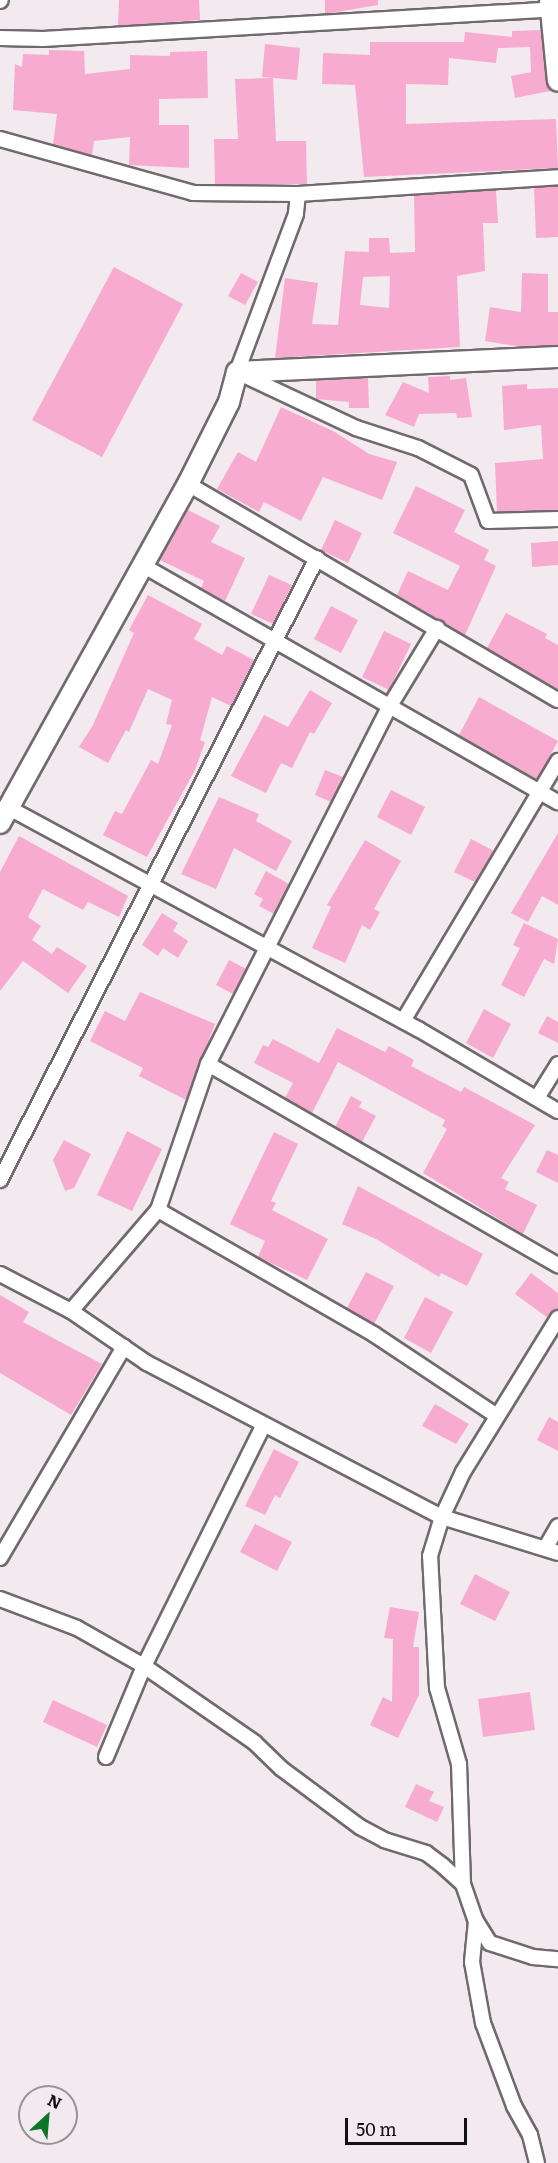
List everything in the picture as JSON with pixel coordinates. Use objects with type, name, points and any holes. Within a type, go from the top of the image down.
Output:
[{"type":"street","points":[[0,38],[43,39],[553,6],[558,81]]},
{"type":"street","points":[[0,139],[193,193],[298,194],[558,177]]},
{"type":"street","points":[[298,194],[296,214],[228,402],[189,484],[4,815],[151,886],[266,947],[558,1111]]},
{"type":"street","points":[[237,372],[558,357]]},
{"type":"street","points":[[237,372],[356,428],[418,448],[471,475],[489,521],[558,519]]},
{"type":"street","points":[[189,484],[558,700]]},
{"type":"street","points":[[0,1180],[317,558]]},
{"type":"street","points":[[142,565],[388,709],[558,802]]},
{"type":"street","points":[[71,1311],[158,1210],[208,1064],[388,709],[436,628]]},
{"type":"street","points":[[403,1022],[558,761]]},
{"type":"street","points":[[208,1064],[558,1265]]},
{"type":"street","points":[[537,1098],[558,1064]]},
{"type":"street","points":[[158,1210],[375,1335],[497,1416]]},
{"type":"street","points":[[0,1274],[71,1311],[124,1347],[263,1426],[442,1517],[552,1550],[558,1526]]},
{"type":"street","points":[[558,1318],[497,1416],[442,1517],[430,1556],[437,1677],[459,1764],[463,1884],[476,1922],[490,1943],[533,1957],[558,1959]]},
{"type":"street","points":[[0,1558],[124,1347]]},
{"type":"street","points":[[106,1757],[144,1666],[263,1426]]},
{"type":"street","points":[[0,1599],[77,1628],[144,1666],[255,1743],[282,1769],[360,1827],[384,1840],[426,1853],[463,1884]]},
{"type":"street","points":[[476,1922],[472,1962],[483,2023],[514,2106],[530,2134],[537,2163]]},
{"type":"building","points":[[119,0],[199,0],[200,20],[118,26]]},
{"type":"building","points":[[325,0],[378,0],[378,5],[325,14]]},
{"type":"building","points":[[541,30],[550,91],[515,98],[511,76],[531,72],[530,47],[498,48],[496,63],[449,58],[448,85],[406,84],[406,124],[556,119],[558,168],[364,177],[355,85],[322,84],[323,53],[370,55],[370,42],[464,42],[465,32],[512,37],[512,31]]},
{"type":"building","points":[[265,44],[300,48],[297,80],[262,77]]},
{"type":"building","points":[[49,50],[84,51],[85,74],[130,69],[130,55],[170,56],[170,52],[207,51],[208,98],[159,99],[159,125],[189,125],[189,168],[129,165],[130,137],[94,141],[92,155],[53,145],[57,114],[13,110],[15,64],[22,67],[23,54],[49,55]]},
{"type":"building","points":[[273,78],[276,141],[306,141],[307,184],[215,184],[214,139],[238,139],[235,79]]},
{"type":"building","points":[[558,186],[558,237],[536,238],[534,188]]},
{"type":"building","points":[[496,190],[498,223],[483,223],[485,271],[457,276],[460,347],[275,358],[285,278],[318,283],[312,324],[338,325],[345,251],[369,252],[369,238],[389,238],[390,253],[415,252],[414,195]],"holes":[[[390,276],[389,308],[360,305],[363,277]]]},
{"type":"building","points":[[114,267],[183,304],[102,457],[32,420]]},
{"type":"building","points":[[241,273],[258,282],[245,305],[228,296]]},
{"type":"building","points":[[522,273],[548,274],[548,312],[558,312],[558,345],[522,347],[485,341],[490,307],[521,312]]},
{"type":"building","points":[[450,376],[450,380],[466,378],[472,417],[457,418],[456,413],[419,414],[414,427],[385,415],[403,382],[429,393],[428,377]]},
{"type":"building","points":[[368,378],[369,408],[349,408],[349,402],[316,399],[316,380]]},
{"type":"building","points":[[527,384],[527,389],[558,388],[558,510],[497,512],[495,463],[543,459],[541,425],[504,430],[502,386]]},
{"type":"building","points":[[281,407],[335,432],[369,454],[397,462],[382,500],[323,477],[301,521],[264,502],[259,512],[217,489],[238,452],[256,462]]},
{"type":"building","points":[[416,486],[465,510],[454,532],[489,550],[484,560],[496,566],[465,635],[397,595],[408,571],[448,590],[460,566],[393,533]]},
{"type":"building","points":[[188,510],[220,526],[211,542],[245,558],[225,601],[201,588],[204,581],[160,560]]},
{"type":"building","points":[[335,520],[362,533],[348,563],[321,550]]},
{"type":"building","points":[[558,541],[558,565],[532,567],[531,543]]},
{"type":"building","points":[[269,575],[292,585],[273,624],[251,614]]},
{"type":"building","points":[[148,595],[202,624],[194,639],[222,655],[227,646],[254,660],[231,706],[212,697],[200,740],[205,742],[195,770],[147,857],[103,835],[115,811],[122,814],[151,760],[158,764],[172,725],[166,724],[172,700],[148,689],[129,732],[126,730],[108,763],[79,747],[93,725],[134,633],[129,630]]},
{"type":"building","points":[[331,606],[358,620],[341,653],[314,639]]},
{"type":"building","points":[[506,613],[547,634],[545,638],[558,645],[558,689],[487,648]]},
{"type":"building","points":[[384,631],[411,644],[389,690],[362,677]]},
{"type":"building","points":[[310,690],[332,703],[314,734],[310,732],[292,768],[281,763],[266,793],[231,776],[264,715],[288,727]]},
{"type":"building","points":[[479,697],[558,741],[537,779],[459,735]]},
{"type":"building","points":[[325,770],[343,777],[331,802],[315,795]]},
{"type":"building","points":[[391,790],[425,807],[411,835],[377,817]]},
{"type":"building","points":[[219,797],[259,814],[256,821],[292,841],[276,871],[234,848],[216,889],[181,874]]},
{"type":"building","points":[[558,833],[558,905],[542,896],[528,922],[511,913]]},
{"type":"building","points":[[19,836],[128,896],[119,917],[88,902],[83,910],[43,889],[28,917],[41,926],[32,940],[52,954],[57,947],[87,966],[68,993],[23,961],[0,991],[0,872]]},
{"type":"building","points":[[471,839],[494,851],[475,882],[454,872]]},
{"type":"building","points":[[365,840],[401,861],[374,909],[380,912],[370,930],[362,925],[345,963],[312,948],[331,907],[327,905]]},
{"type":"building","points":[[266,871],[289,884],[274,914],[259,906],[263,899],[254,894]]},
{"type":"building","points":[[162,913],[178,923],[173,931],[188,941],[178,958],[163,948],[158,956],[142,945]]},
{"type":"building","points":[[524,923],[558,939],[554,964],[544,959],[524,997],[501,985],[520,948],[513,945]]},
{"type":"building","points":[[229,960],[246,969],[233,994],[216,985]]},
{"type":"building","points":[[140,992],[215,1024],[186,1100],[139,1076],[143,1068],[90,1041],[105,1011],[125,1021]]},
{"type":"building","points":[[484,1009],[511,1024],[493,1058],[466,1043]]},
{"type":"building","points":[[547,1016],[558,1022],[558,1043],[538,1033]]},
{"type":"building","points":[[337,1028],[385,1052],[389,1046],[414,1060],[411,1066],[461,1092],[464,1087],[535,1125],[501,1178],[509,1182],[505,1189],[537,1205],[523,1234],[423,1173],[447,1129],[442,1126],[445,1120],[338,1062],[312,1113],[285,1098],[293,1083],[254,1063],[263,1045],[268,1047],[273,1039],[319,1063]]},
{"type":"building","points":[[351,1096],[362,1102],[359,1107],[376,1116],[362,1142],[335,1127]]},
{"type":"building","points":[[127,1131],[162,1149],[132,1211],[97,1195]]},
{"type":"building","points":[[274,1132],[298,1144],[271,1201],[276,1203],[272,1210],[328,1239],[307,1280],[258,1257],[265,1241],[230,1224]]},
{"type":"building","points":[[64,1140],[91,1154],[74,1188],[65,1191],[53,1160]]},
{"type":"building","points":[[547,1150],[558,1155],[558,1183],[536,1172]]},
{"type":"building","points":[[358,1186],[483,1254],[467,1286],[441,1273],[439,1277],[376,1239],[342,1224]]},
{"type":"building","points":[[366,1272],[394,1286],[374,1324],[347,1308]]},
{"type":"building","points":[[531,1273],[558,1293],[558,1309],[548,1318],[515,1294]]},
{"type":"building","points":[[0,1295],[29,1312],[23,1322],[102,1364],[71,1415],[0,1373]]},
{"type":"building","points":[[425,1297],[453,1312],[431,1353],[404,1338]]},
{"type":"building","points":[[435,1404],[469,1424],[456,1444],[422,1426]]},
{"type":"building","points":[[549,1417],[558,1422],[558,1451],[537,1440]]},
{"type":"building","points":[[274,1449],[299,1462],[280,1498],[275,1495],[265,1515],[245,1506]]},
{"type":"building","points":[[255,1524],[292,1542],[277,1571],[240,1552]]},
{"type":"building","points":[[475,1574],[510,1592],[495,1621],[460,1604]]},
{"type":"building","points":[[390,1607],[419,1612],[413,1647],[419,1647],[419,1695],[398,1738],[370,1725],[383,1697],[392,1702],[393,1639],[384,1638]]},
{"type":"building","points":[[530,1692],[535,1730],[483,1737],[478,1699]]},
{"type":"building","points":[[53,1700],[107,1725],[97,1747],[43,1722]]},
{"type":"building","points":[[416,1784],[434,1792],[429,1801],[444,1807],[437,1822],[405,1807]]}]
